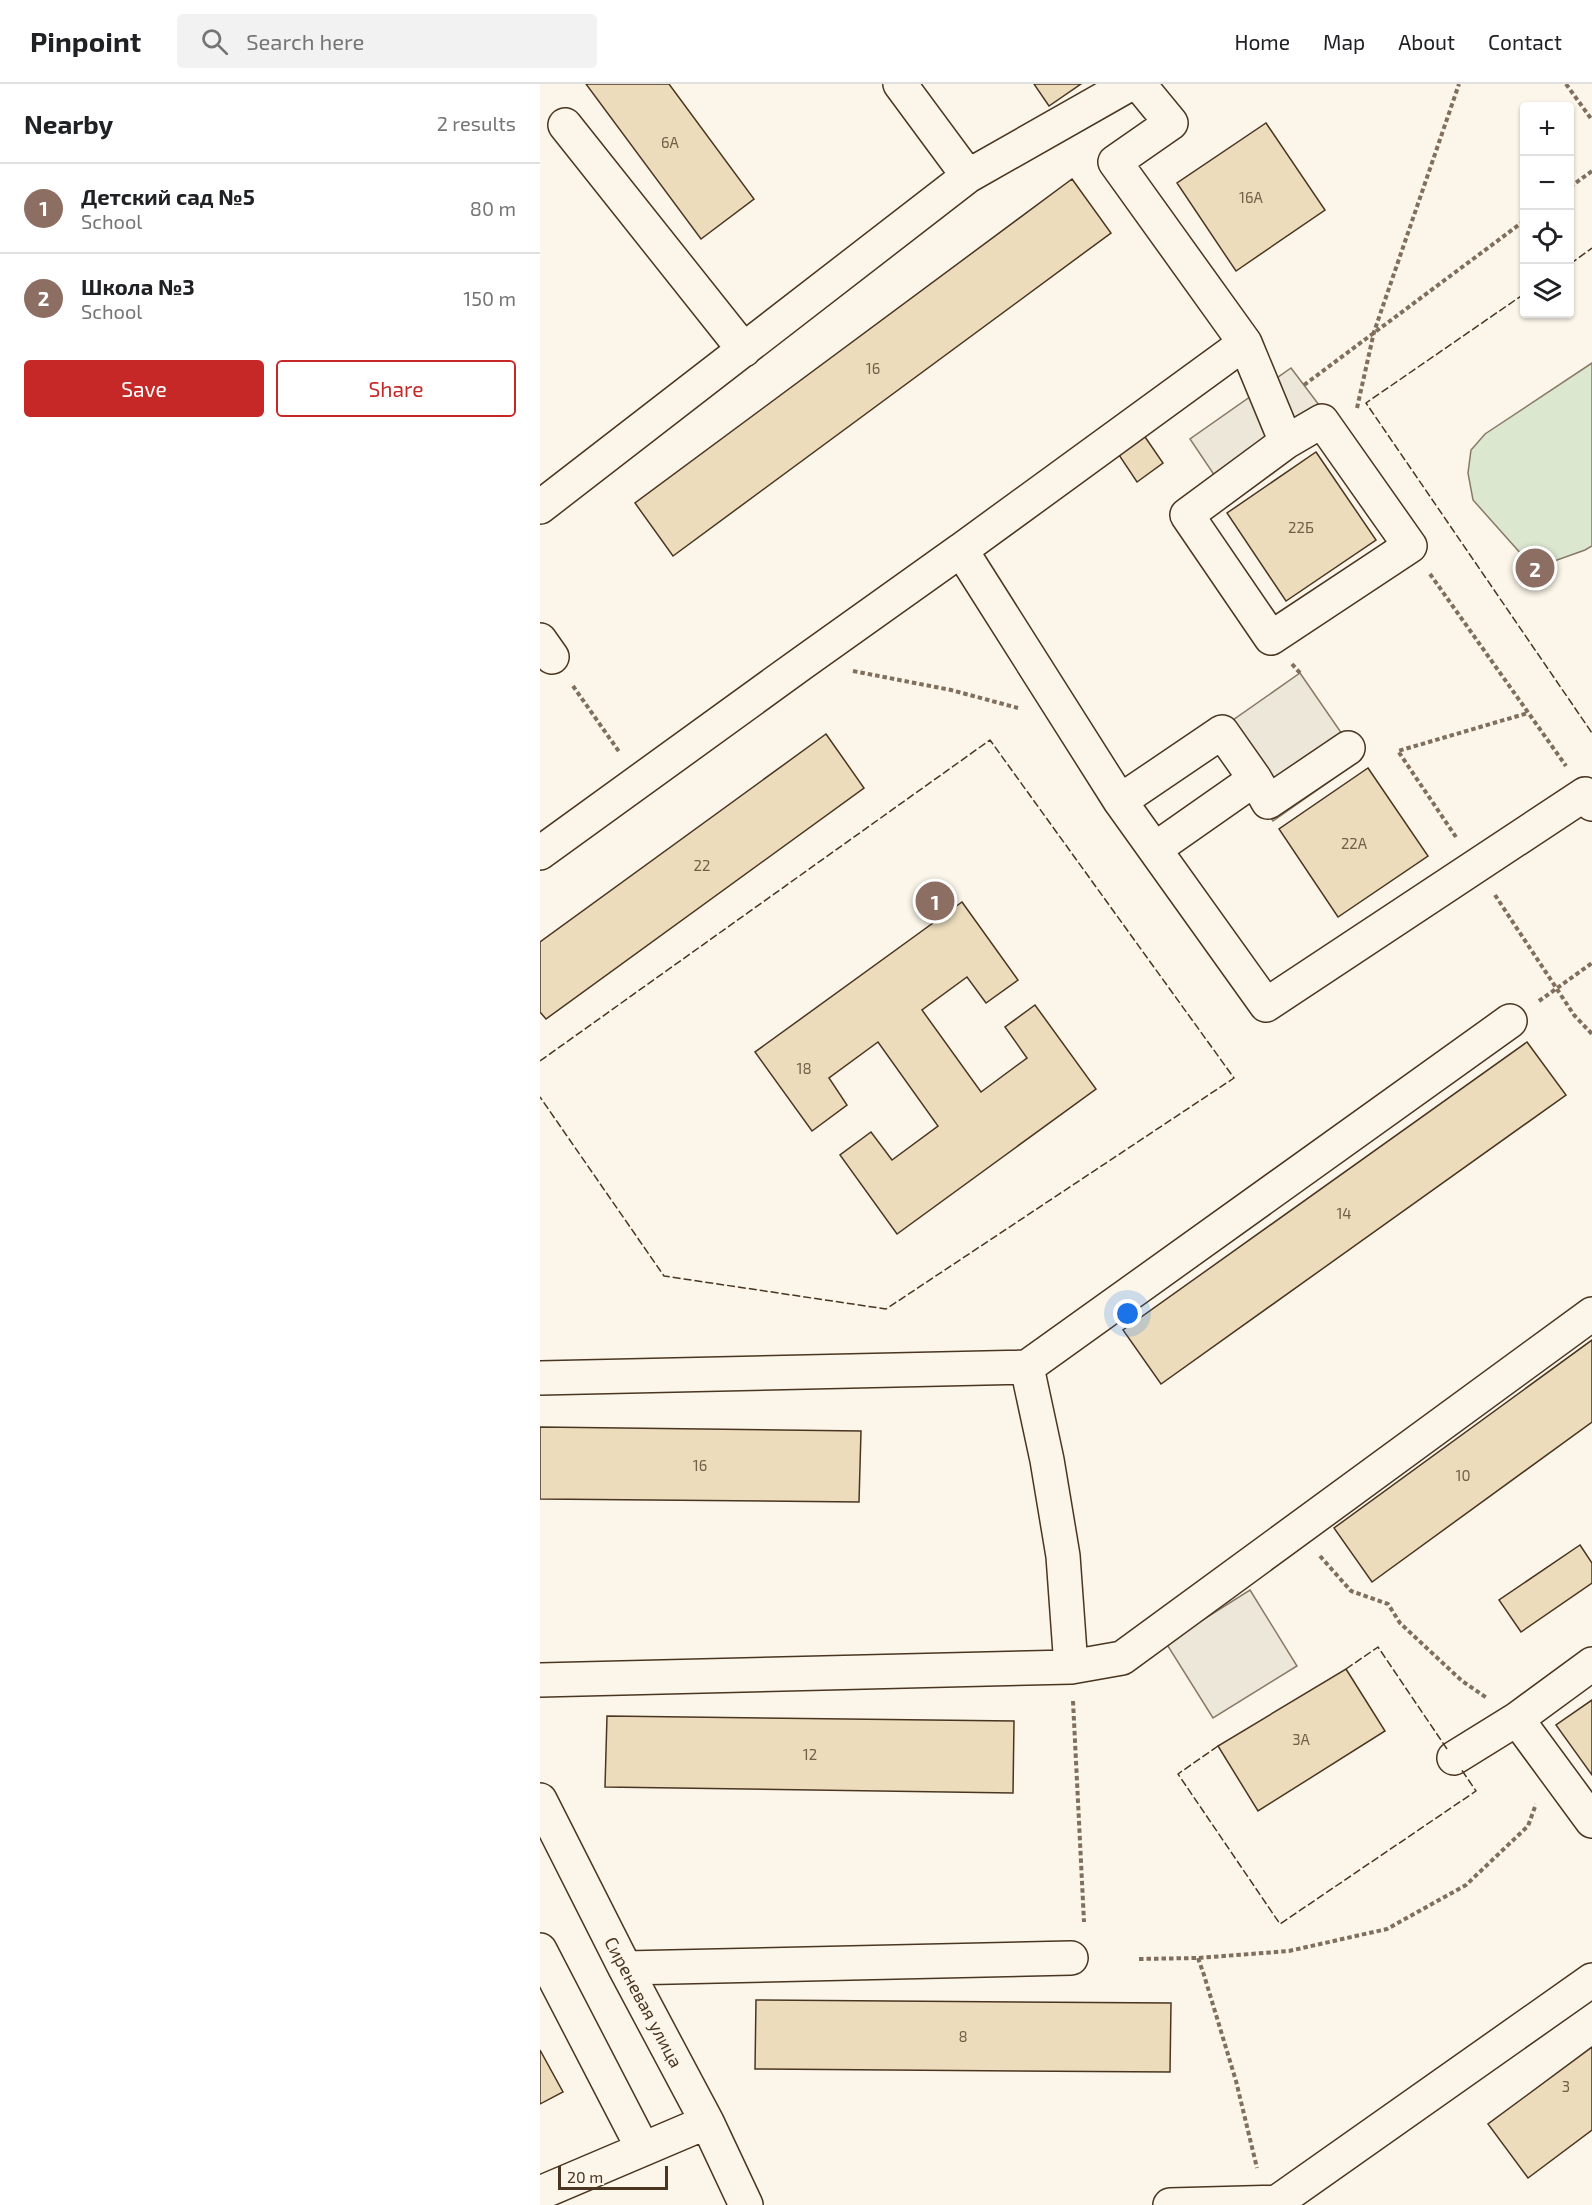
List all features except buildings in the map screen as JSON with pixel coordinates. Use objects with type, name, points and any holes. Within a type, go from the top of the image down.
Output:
[{"type":"street","points":[[900,84],[968,176]]},
{"type":"street","points":[[540,507],[968,176],[1130,84]]},
{"type":"street","points":[[1139,84],[1171,123],[1115,162],[1245,343],[1286,442]]},
{"type":"street","points":[[565,125],[744,350]]},
{"type":"street","points":[[540,853],[1245,343]]},
{"type":"street","points":[[1322,421],[1346,455],[1410,546],[1271,638],[1187,515],[1286,442],[1322,421]]},
{"type":"street","points":[[961,550],[1120,801],[1266,1005],[1476,867],[1589,799]]},
{"type":"street","points":[[1120,801],[1222,732],[1268,802],[1348,748]]},
{"type":"street","points":[[1155,849],[1255,779]]},
{"type":"street","points":[[540,1378],[1026,1367],[1510,1021]]},
{"type":"street","points":[[540,1680],[1071,1667],[1122,1658],[1592,1314]]},
{"type":"street","points":[[1026,1367],[1047,1460],[1063,1556],[1071,1667]]},
{"type":"street","points":[[1454,1758],[1517,1719],[1592,1664]]},
{"type":"street","points":[[1517,1719],[1592,1821]]},
{"type":"street","name":"Сиреневая улица","points":[[540,1800],[625,1968],[707,2122],[746,2205]]},
{"type":"street","points":[[540,1950],[643,2149]]},
{"type":"street","points":[[625,1968],[1071,1958]]},
{"type":"street","points":[[1170,2205],[1277,2202],[1592,1980]]},
{"type":"street","points":[[540,2193],[707,2122]]},
{"type":"path","points":[[1346,455],[1374,332],[1459,84]]},
{"type":"path","points":[[1566,84],[1592,120]]},
{"type":"path","points":[[1574,184],[1592,171]]},
{"type":"path","points":[[1304,385],[1520,224]]},
{"type":"path","points":[[1410,546],[1589,799]]},
{"type":"path","points":[[801,664],[951,690],[1028,711]]},
{"type":"path","points":[[578,693],[625,760]]},
{"type":"path","points":[[1528,713],[1398,751],[1574,1015],[1592,1034]]},
{"type":"path","points":[[1510,1021],[1592,963]]},
{"type":"path","points":[[1297,1530],[1351,1591],[1388,1604],[1400,1623],[1462,1681]]},
{"type":"path","points":[[1071,1667],[1084,1922]]},
{"type":"path","points":[[1139,1959],[1198,1959],[1289,1951],[1387,1929],[1466,1885],[1528,1826],[1536,1804]]},
{"type":"path","points":[[1198,1959],[1236,2081],[1259,2176]]},
{"type":"green space","points":[[1592,363],[1592,546],[1546,564],[1523,556],[1473,500],[1468,473],[1471,450],[1485,434]]},
{"type":"shaded area","points":[[1291,368],[1335,426],[1229,497],[1190,439]]},
{"type":"shaded area","points":[[1300,673],[1360,760],[1273,821],[1213,734]]},
{"type":"shaded area","points":[[1250,1590],[1297,1666],[1213,1718],[1166,1643]]},
{"type":"fence","points":[[1574,261],[1592,248]]},
{"type":"fence","points":[[1520,297],[1366,403],[1592,733]]},
{"type":"fence","points":[[540,1061],[990,740],[1234,1078],[886,1309],[664,1276],[540,1097]]},
{"type":"fence","points":[[1346,1669],[1378,1647],[1447,1749]]},
{"type":"fence","points":[[1218,1746],[1178,1774],[1280,1924],[1476,1791],[1461,1769]]},
{"type":"place","name":"Школа №3","points":[[1535,568]]},
{"type":"place","name":"Детский сад №5","points":[[935,901]]}]
